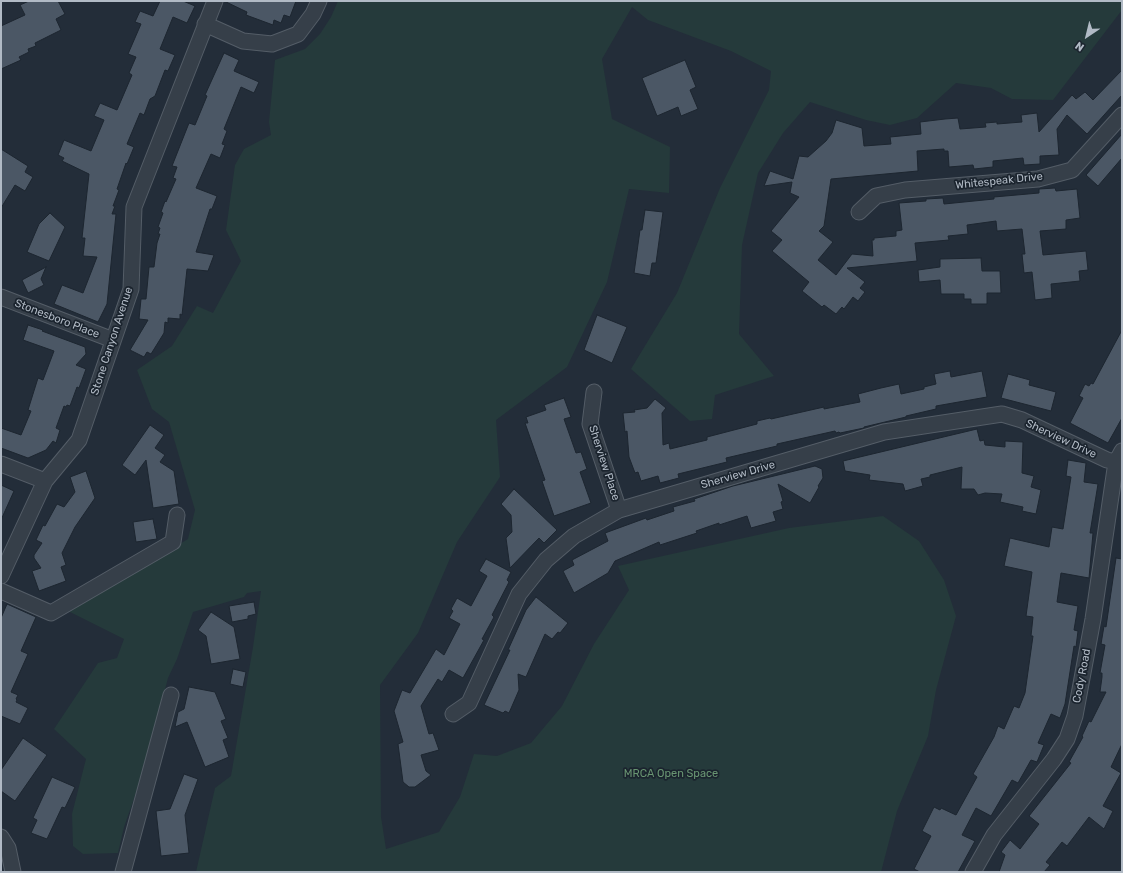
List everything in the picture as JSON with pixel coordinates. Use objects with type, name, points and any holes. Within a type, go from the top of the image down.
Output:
[{"type":"street","name":"Stone Canyon Avenue","points":[[1,576],[45,481],[79,440],[131,289],[134,207],[215,1]]},
{"type":"street","points":[[205,24],[243,41],[272,44],[298,34],[313,14],[319,1]]},
{"type":"street","name":"Whitespeak Drive","points":[[859,212],[876,196],[905,190],[1038,178],[1072,170],[1122,115]]},
{"type":"street","name":"Stonesboro Place","points":[[1,297],[113,340]]},
{"type":"street","name":"Sherview Place","points":[[594,392],[590,424],[619,510]]},
{"type":"street","name":"Sherview Drive","points":[[453,714],[470,703],[519,594],[546,560],[574,536],[619,510],[884,432],[1002,414],[1022,420],[1107,460],[1119,456]]},
{"type":"street","name":"Cody Road","points":[[973,872],[994,834],[1054,759],[1066,739],[1075,716],[1093,618],[1119,456]]},
{"type":"street","points":[[1,464],[45,481]]},
{"type":"street","points":[[1,591],[51,613],[173,542],[177,515]]},
{"type":"street","points":[[123,872],[171,695]]},
{"type":"street","points":[[1,837],[8,848],[13,872]]},
{"type":"green space","name":"MRCA Open Space","points":[[338,1],[1122,1],[1122,10],[1053,100],[1012,99],[991,88],[956,83],[917,118],[890,125],[866,120],[810,102],[783,133],[758,173],[742,245],[739,334],[774,376],[715,395],[712,419],[690,421],[631,369],[677,293],[720,188],[769,90],[771,71],[731,51],[648,20],[632,7],[602,59],[612,119],[670,147],[669,193],[629,189],[607,282],[567,367],[496,420],[500,477],[457,542],[418,633],[380,685],[381,817],[386,849],[439,832],[460,797],[474,754],[497,756],[531,743],[562,706],[594,644],[629,590],[618,566],[789,528],[883,516],[919,541],[944,580],[956,616],[936,690],[928,736],[897,811],[881,872],[196,872],[215,788],[231,776],[261,591],[247,593],[244,597],[193,612],[177,659],[168,678],[144,770],[124,827],[118,853],[83,854],[73,846],[72,814],[86,759],[54,729],[98,663],[117,658],[124,639],[68,611],[188,539],[195,510],[169,422],[152,409],[137,370],[172,346],[197,306],[213,313],[241,261],[226,230],[235,165],[244,149],[271,135],[269,122],[275,60],[305,49],[320,34],[331,17]]},
{"type":"building","points":[[29,1],[58,1],[65,14],[56,19],[61,30],[35,43],[36,46],[28,49],[29,52],[19,57],[21,60],[1,69],[1,26],[25,15],[20,5]]},
{"type":"building","points":[[160,1],[183,1],[195,6],[187,23],[173,17],[160,49],[175,55],[168,71],[165,70],[155,96],[150,99],[144,115],[140,113],[127,144],[134,147],[127,164],[126,163],[113,206],[115,206],[112,214],[116,214],[107,304],[98,322],[54,304],[62,285],[83,293],[97,257],[83,256],[85,238],[82,238],[89,174],[62,161],[64,158],[58,155],[64,140],[91,151],[104,120],[94,116],[100,103],[117,110],[132,75],[129,73],[136,57],[128,54],[141,24],[135,22],[140,11],[153,16]]},
{"type":"building","points":[[224,1],[296,1],[290,17],[284,15],[281,23],[274,20],[273,25],[246,15],[247,12]]},
{"type":"building","points":[[224,53],[239,60],[234,71],[259,82],[254,93],[241,87],[224,129],[227,131],[222,144],[225,145],[220,158],[211,154],[196,188],[217,196],[212,209],[210,209],[196,252],[214,255],[208,271],[187,269],[182,315],[180,314],[180,319],[168,318],[168,323],[165,322],[164,333],[151,354],[147,352],[144,357],[130,350],[148,320],[139,319],[141,299],[146,299],[149,267],[154,267],[157,243],[160,234],[158,234],[160,228],[158,227],[163,213],[161,212],[176,179],[173,178],[177,167],[172,166],[189,123],[195,125],[207,96],[205,95]]},
{"type":"building","points":[[685,60],[696,87],[690,90],[698,109],[681,116],[678,107],[657,116],[642,78]]},
{"type":"building","points":[[1122,70],[1122,95],[1087,134],[1067,115],[1057,129],[1059,155],[1040,156],[1040,164],[1024,165],[1023,158],[993,161],[993,167],[974,169],[973,165],[949,167],[948,151],[944,151],[944,149],[917,151],[918,171],[831,179],[824,226],[819,231],[833,242],[818,260],[836,275],[852,254],[873,256],[872,240],[874,240],[874,238],[896,236],[896,231],[902,230],[899,203],[943,198],[944,204],[994,199],[994,197],[1039,193],[1039,189],[1055,188],[1056,191],[1077,189],[1080,218],[1066,220],[1066,229],[1040,231],[1043,255],[1086,251],[1088,270],[1079,271],[1080,281],[1051,284],[1052,298],[1035,300],[1032,272],[1024,273],[1022,254],[1025,254],[1022,229],[997,231],[996,221],[967,225],[968,234],[948,236],[949,240],[915,243],[917,261],[847,268],[865,282],[860,288],[865,292],[858,301],[853,297],[844,309],[842,307],[836,314],[824,305],[822,307],[802,291],[809,282],[772,251],[782,240],[771,231],[799,197],[790,193],[792,182],[764,186],[770,171],[793,179],[799,156],[808,157],[826,141],[832,133],[836,120],[862,128],[864,146],[891,144],[890,137],[921,134],[920,122],[945,119],[958,118],[960,129],[986,127],[985,123],[997,122],[997,124],[1022,122],[1021,115],[1037,113],[1039,132],[1072,95],[1076,99],[1085,92],[1093,100]]},
{"type":"building","points":[[1122,134],[1122,158],[1098,186],[1086,175]]},
{"type":"building","points":[[1,149],[28,166],[25,172],[33,177],[25,191],[15,185],[1,208]]},
{"type":"building","points":[[645,210],[663,212],[656,263],[652,263],[650,276],[634,273],[640,230],[642,230]]},
{"type":"building","points":[[50,213],[65,227],[49,261],[27,252],[39,224]]},
{"type":"building","points":[[981,258],[982,271],[1000,271],[1001,293],[987,293],[987,304],[971,304],[971,299],[964,299],[964,294],[941,294],[940,280],[919,282],[918,270],[940,267],[940,259]]},
{"type":"building","points":[[46,267],[41,279],[44,285],[28,293],[22,280]]},
{"type":"building","points":[[597,315],[627,327],[612,363],[584,350]]},
{"type":"building","points":[[28,325],[85,347],[86,354],[76,365],[86,369],[70,406],[64,406],[56,428],[60,430],[56,443],[53,441],[46,450],[28,458],[1,448],[1,428],[21,435],[31,411],[28,410],[38,378],[43,380],[54,351],[23,340]]},
{"type":"building","points":[[1122,330],[1122,418],[1108,443],[1070,423],[1083,398],[1079,396],[1085,384],[1089,386],[1091,383],[1093,384]]},
{"type":"building","points":[[950,371],[951,377],[982,371],[987,397],[936,406],[936,409],[864,428],[840,433],[836,433],[835,431],[777,444],[777,446],[726,458],[727,462],[678,474],[679,478],[660,483],[658,476],[641,481],[638,472],[635,473],[629,457],[627,431],[625,432],[623,413],[635,412],[634,410],[647,408],[655,399],[666,408],[662,413],[663,445],[669,443],[670,449],[707,440],[707,437],[757,424],[757,421],[824,407],[824,409],[860,402],[858,394],[881,388],[899,384],[901,394],[924,389],[924,387],[936,384],[934,374]]},
{"type":"building","points":[[1008,374],[1030,380],[1029,385],[1056,392],[1051,411],[1001,398]]},
{"type":"building","points":[[564,398],[571,417],[564,419],[576,453],[581,452],[587,469],[580,472],[591,503],[554,516],[542,481],[545,480],[525,423],[528,423],[526,417],[546,410],[544,405]]},
{"type":"building","points":[[150,425],[164,435],[155,448],[165,455],[160,462],[174,471],[179,504],[153,508],[146,460],[135,475],[122,465]]},
{"type":"building","points":[[977,429],[980,441],[984,440],[985,445],[1005,447],[1005,441],[1023,442],[1022,473],[1034,476],[1031,487],[1041,490],[1036,514],[1022,511],[1023,507],[1000,502],[1002,494],[985,493],[978,495],[974,489],[961,489],[962,467],[930,475],[930,477],[921,479],[923,486],[905,491],[903,484],[869,480],[870,475],[845,471],[843,461]]},
{"type":"building","points":[[1068,460],[1086,463],[1084,482],[1098,484],[1090,533],[1093,533],[1089,578],[1061,573],[1057,602],[1078,606],[1074,630],[1078,631],[1076,647],[1074,646],[1065,704],[1060,718],[1051,714],[1038,743],[1044,745],[1037,762],[1031,760],[1018,783],[1012,780],[991,816],[976,808],[962,835],[975,841],[958,872],[920,872],[914,869],[931,836],[922,831],[934,807],[940,810],[941,808],[956,815],[977,777],[973,774],[994,737],[998,726],[1004,729],[1014,706],[1019,708],[1025,693],[1033,636],[1031,636],[1033,617],[1026,616],[1032,572],[1004,566],[1010,538],[1049,547],[1052,527],[1063,529],[1071,477],[1066,476]]},
{"type":"building","points":[[815,466],[822,469],[823,478],[810,503],[778,484],[783,501],[781,502],[783,509],[773,512],[776,521],[751,528],[747,516],[719,525],[719,523],[696,531],[697,533],[660,545],[659,542],[615,561],[608,573],[574,593],[563,571],[574,565],[572,560],[608,541],[605,533],[646,518],[647,520],[674,511],[673,507],[695,501],[694,499],[733,486]]},
{"type":"building","points":[[86,471],[95,498],[75,527],[62,553],[66,565],[61,567],[66,581],[39,591],[32,571],[41,568],[34,558],[34,555],[42,543],[36,540],[43,525],[45,526],[57,504],[64,507],[75,492],[70,477]]},
{"type":"building","points":[[1,485],[14,491],[1,520]]},
{"type":"building","points":[[514,489],[557,530],[544,543],[539,538],[510,568],[506,538],[512,532],[511,515],[501,504]]},
{"type":"building","points":[[153,519],[157,539],[136,542],[133,522]]},
{"type":"building","points":[[1116,558],[1122,559],[1122,744],[1111,767],[1121,773],[1103,806],[1113,811],[1104,829],[1089,817],[1067,846],[1062,842],[1046,862],[1050,865],[1044,872],[999,872],[1005,855],[1001,852],[1010,840],[1020,849],[1039,824],[1029,816],[1071,763],[1069,762],[1083,737],[1082,736],[1089,721],[1091,722],[1106,692],[1100,692],[1102,673],[1100,673],[1105,645],[1101,644],[1104,626],[1106,627]]},
{"type":"building","points":[[486,559],[511,572],[507,580],[509,582],[492,615],[494,617],[482,639],[484,640],[463,678],[449,670],[442,682],[438,679],[421,706],[429,734],[433,733],[439,750],[421,755],[426,771],[431,775],[415,787],[409,787],[403,782],[398,744],[403,742],[394,711],[402,690],[410,693],[436,649],[444,655],[460,624],[449,618],[453,611],[451,609],[457,598],[471,606],[487,576],[479,571]]},
{"type":"building","points":[[536,597],[568,623],[560,633],[558,632],[552,639],[545,634],[526,677],[518,674],[519,690],[509,713],[505,711],[503,713],[484,705],[510,650],[508,650],[526,610]]},
{"type":"building","points":[[254,602],[256,614],[248,616],[248,619],[232,622],[229,606]]},
{"type":"building","points":[[7,604],[36,617],[21,651],[28,654],[11,692],[18,695],[16,702],[28,708],[20,724],[1,716],[1,618]]},
{"type":"building","points":[[211,612],[234,627],[240,659],[211,664],[206,636],[198,630]]},
{"type":"building","points":[[233,669],[246,672],[243,687],[230,684]]},
{"type":"building","points":[[189,687],[215,692],[226,719],[221,721],[228,738],[223,740],[229,757],[205,767],[187,722],[175,727],[178,712],[184,709]]},
{"type":"building","points":[[23,738],[47,755],[15,801],[1,791],[1,770]]},
{"type":"building","points":[[184,774],[198,779],[185,815],[189,853],[161,856],[156,811],[170,809]]},
{"type":"building","points":[[52,777],[75,787],[65,808],[62,807],[47,839],[31,833],[37,820],[33,818]]}]
